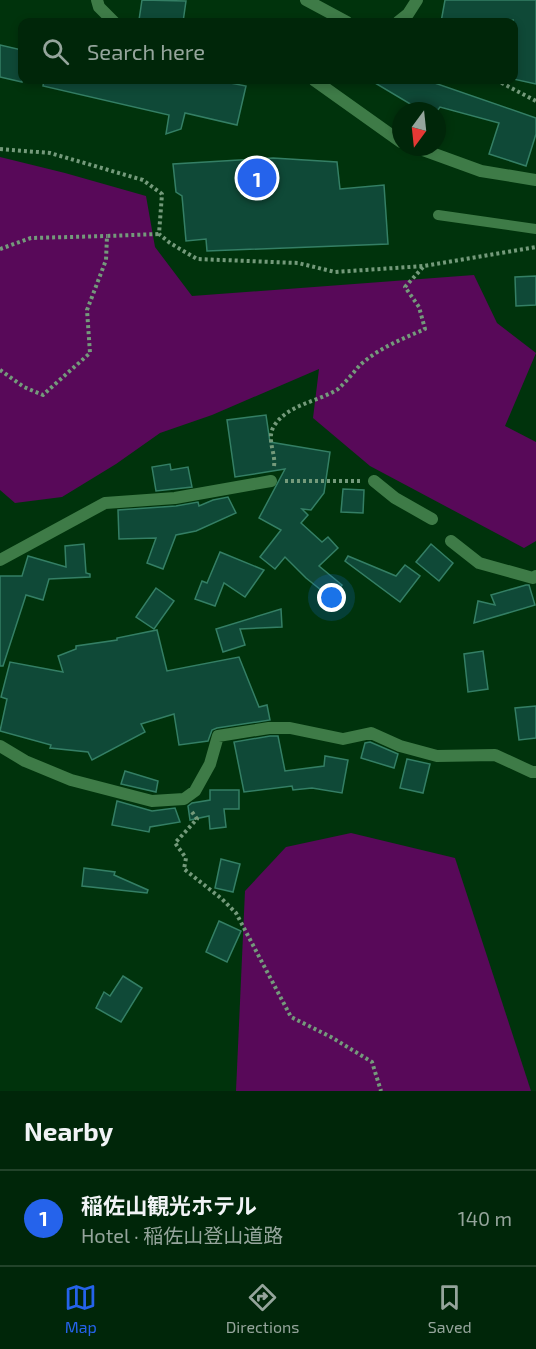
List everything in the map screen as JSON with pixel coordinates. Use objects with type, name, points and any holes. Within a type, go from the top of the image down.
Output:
[{"type":"street","points":[[97,0],[99,7],[110,18]]},
{"type":"street","points":[[306,0],[340,18]]},
{"type":"street","points":[[404,18],[417,0]]},
{"type":"street","points":[[320,84],[392,136]]},
{"type":"street","points":[[440,156],[481,171],[536,180]]},
{"type":"street","points":[[0,561],[105,503],[176,498],[271,481]]},
{"type":"street","points":[[374,481],[395,498],[432,519]]},
{"type":"street","points":[[451,541],[479,563],[533,578],[536,576]]},
{"type":"street","points":[[0,746],[25,761],[71,780],[153,801],[184,799],[195,791],[210,764],[218,736],[270,728],[290,728],[342,739],[371,733],[400,746],[437,756],[495,755],[536,772]]},
{"type":"lane","points":[[438,215],[536,229]]},
{"type":"path","points":[[504,84],[536,101]]},
{"type":"path","points":[[0,149],[50,153],[143,180],[162,194],[159,234]]},
{"type":"path","points":[[0,249],[31,238],[159,234],[197,259],[298,263],[335,272],[424,266],[536,247]]},
{"type":"path","points":[[0,370],[24,387],[43,395],[90,353],[87,310],[106,260],[107,236]]},
{"type":"path","points":[[275,461],[271,439],[274,427],[286,413],[338,389],[361,365],[386,346],[424,329],[419,307],[405,287],[424,266]]},
{"type":"path","points":[[271,481],[374,481]]},
{"type":"path","points":[[184,799],[197,819],[175,843],[186,858],[183,868],[236,913],[291,1017],[331,1037],[372,1062],[381,1091]]},
{"type":"shaded area","points":[[0,157],[146,196],[155,247],[192,296],[474,275],[497,323],[536,353],[505,426],[536,442],[536,541],[524,548],[370,466],[313,418],[319,369],[212,415],[160,433],[116,464],[62,497],[15,503],[0,490]]},
{"type":"shaded area","points":[[351,833],[455,858],[531,1091],[236,1091],[245,891],[286,847]]},
{"type":"building","points":[[142,0],[186,1],[184,18],[139,18]]},
{"type":"building","points":[[445,0],[536,0],[536,84],[518,80],[518,18],[442,18]]},
{"type":"building","points":[[0,45],[18,49],[18,81],[0,77]]},
{"type":"building","points":[[43,84],[236,84],[246,86],[237,125],[185,113],[181,129],[166,134],[169,115],[43,86]]},
{"type":"building","points":[[377,84],[438,84],[536,118],[536,134],[526,166],[489,154],[499,123],[446,109],[446,102],[407,102]]},
{"type":"building","points":[[273,158],[337,162],[340,189],[384,185],[388,244],[207,251],[206,239],[186,241],[182,196],[176,192],[173,164]]},
{"type":"building","points":[[536,276],[536,305],[516,306],[515,277]]},
{"type":"building","points":[[266,415],[270,442],[330,452],[324,493],[311,510],[302,509],[308,515],[301,523],[322,542],[328,537],[338,548],[319,566],[342,585],[331,598],[285,557],[275,569],[260,557],[281,530],[259,518],[285,469],[235,477],[227,420]]},
{"type":"building","points":[[170,464],[171,470],[188,467],[192,487],[156,491],[152,467]]},
{"type":"building","points":[[343,489],[364,490],[363,513],[341,512]]},
{"type":"building","points":[[228,497],[236,513],[196,531],[176,535],[163,569],[147,563],[156,538],[119,539],[118,510],[198,502],[199,506]]},
{"type":"building","points":[[84,544],[86,573],[90,574],[90,577],[49,579],[43,600],[26,595],[3,666],[0,666],[0,576],[22,576],[28,556],[66,567],[65,546]]},
{"type":"building","points":[[431,544],[453,563],[439,581],[416,562]]},
{"type":"building","points":[[220,552],[264,570],[245,597],[224,583],[215,606],[195,599],[202,581],[207,583]]},
{"type":"building","points":[[348,556],[396,576],[405,565],[420,576],[400,602],[345,561]]},
{"type":"building","points":[[529,585],[535,605],[474,623],[478,601],[495,605],[491,595]]},
{"type":"building","points":[[156,588],[174,601],[154,629],[136,617]]},
{"type":"building","points":[[281,609],[282,627],[240,629],[245,645],[223,652],[216,629]]},
{"type":"building","points":[[157,630],[167,671],[239,657],[259,707],[267,705],[270,720],[217,728],[212,730],[208,741],[179,745],[174,714],[141,724],[145,732],[92,760],[88,752],[50,748],[51,745],[0,731],[7,699],[1,697],[10,662],[63,672],[58,656],[76,649],[76,646],[117,640],[117,638]]},
{"type":"building","points":[[483,651],[488,689],[468,692],[464,654]]},
{"type":"building","points":[[536,706],[536,738],[519,740],[515,708]]},
{"type":"building","points":[[278,736],[285,771],[324,766],[325,756],[348,760],[342,793],[312,788],[293,790],[292,786],[244,792],[234,742]]},
{"type":"building","points":[[370,742],[398,754],[394,768],[361,758],[365,743]]},
{"type":"building","points":[[407,759],[430,764],[423,793],[400,788]]},
{"type":"building","points":[[125,771],[158,781],[156,792],[121,784]]},
{"type":"building","points":[[210,790],[239,790],[239,809],[224,809],[226,827],[210,829],[209,816],[190,820],[188,806],[192,803],[210,800]]},
{"type":"building","points":[[117,801],[152,811],[175,808],[180,822],[150,827],[149,832],[112,825]]},
{"type":"building","points":[[221,859],[240,864],[233,892],[215,888]]},
{"type":"building","points":[[84,868],[115,872],[114,875],[148,890],[147,893],[82,886]]},
{"type":"building","points":[[219,921],[241,931],[227,962],[206,952]]},
{"type":"building","points":[[123,976],[142,988],[121,1022],[96,1008],[104,992],[110,996]]},
{"type":"place","name":"稲佐山観光ホテル","points":[[257,178]]}]
